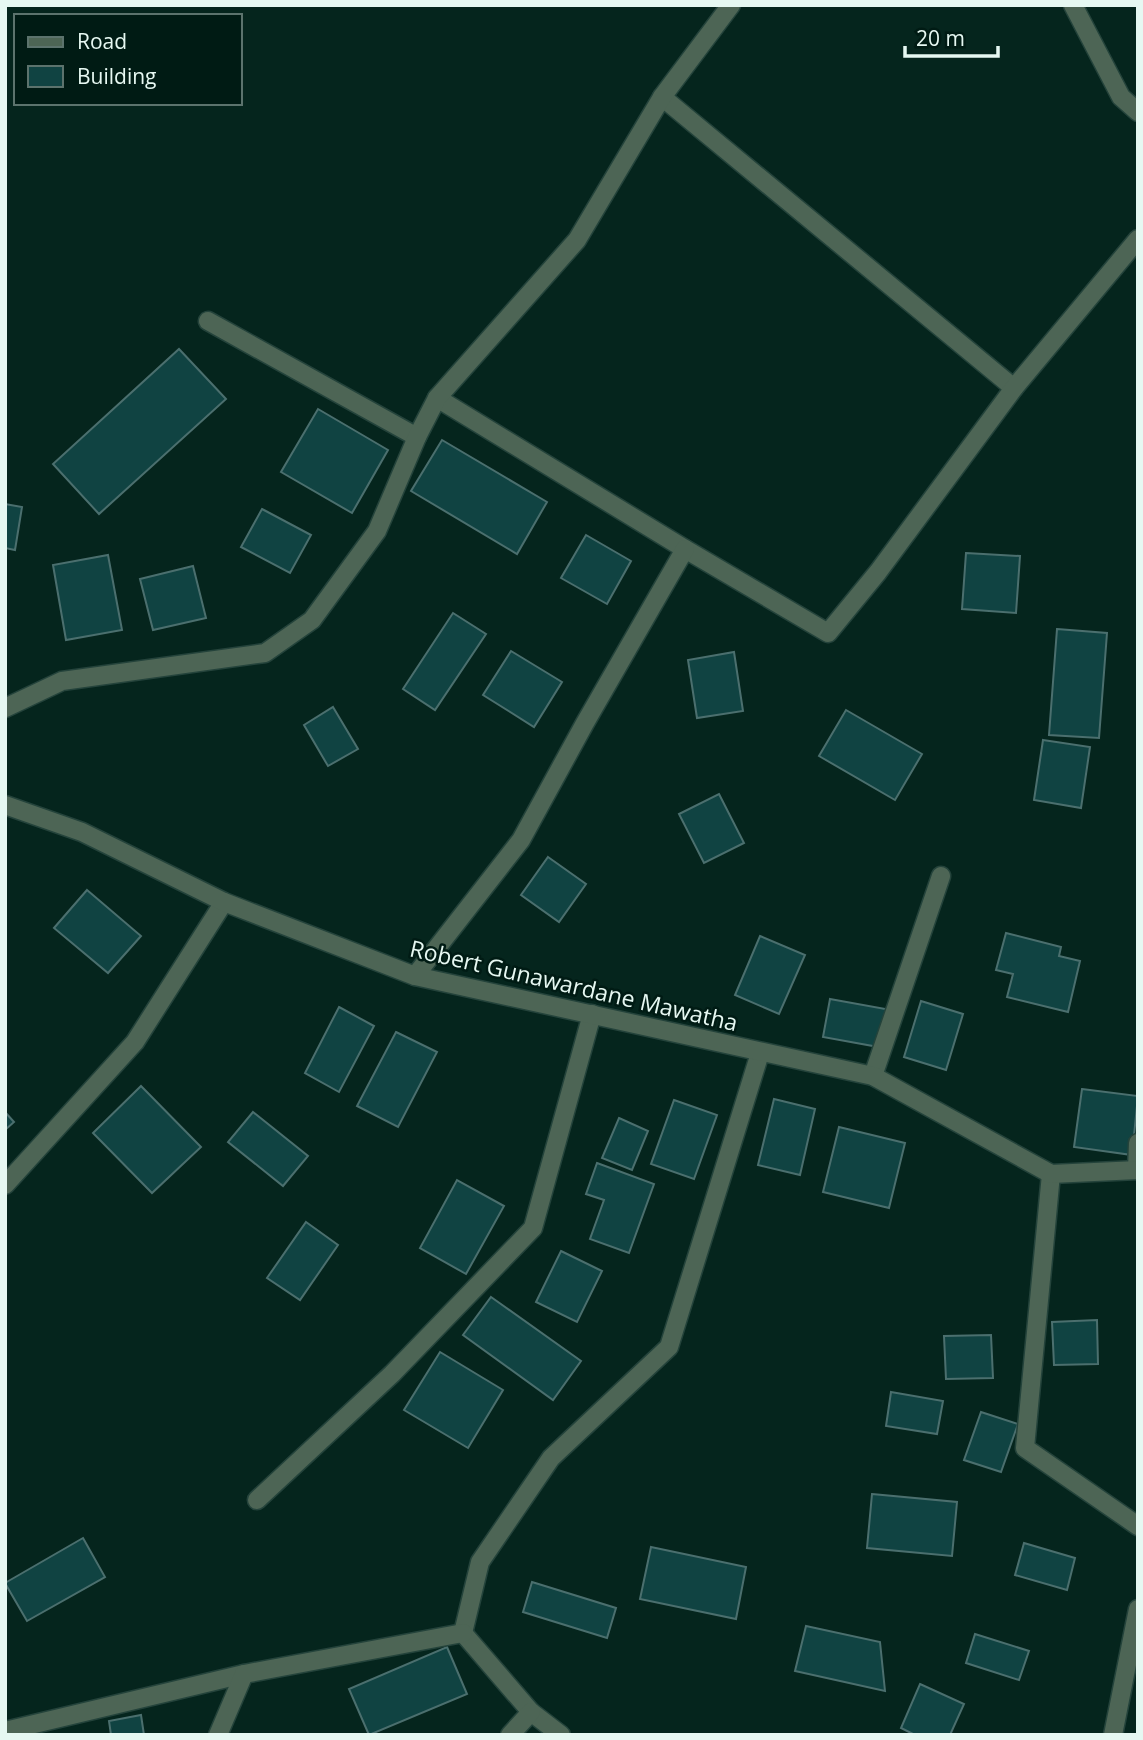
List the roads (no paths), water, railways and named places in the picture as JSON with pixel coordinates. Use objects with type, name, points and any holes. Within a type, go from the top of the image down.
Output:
[{"type":"street","points":[[5,708],[62,681],[265,653],[312,620],[377,531],[417,437],[437,398],[577,240],[662,97],[732,5]]},
{"type":"street","points":[[1073,5],[1121,97],[1138,112]]},
{"type":"street","points":[[662,97],[1014,388]]},
{"type":"street","points":[[437,398],[828,633],[878,572],[1014,388],[1138,239]]},
{"type":"street","points":[[208,321],[417,437]]},
{"type":"street","points":[[415,976],[521,840],[584,723],[685,549]]},
{"type":"street","name":"Robert Gunawardane Mawatha","points":[[5,805],[82,832],[224,902],[415,976],[873,1076],[1051,1174]]},
{"type":"street","points":[[873,1076],[941,876]]},
{"type":"street","points":[[5,1185],[135,1042],[224,902]]},
{"type":"street","points":[[257,1500],[392,1374],[533,1228],[593,1014]]},
{"type":"street","points":[[463,1633],[480,1562],[551,1458],[670,1348],[760,1053]]},
{"type":"street","points":[[1138,1143],[1137,1170],[1051,1174],[1025,1448],[1138,1526]]},
{"type":"street","points":[[1113,1735],[1138,1609]]},
{"type":"street","points":[[5,1731],[244,1674],[463,1633]]},
{"type":"street","points":[[463,1633],[531,1712],[561,1735]]},
{"type":"street","points":[[218,1735],[244,1674]]},
{"type":"street","points":[[510,1735],[531,1712]]}]
